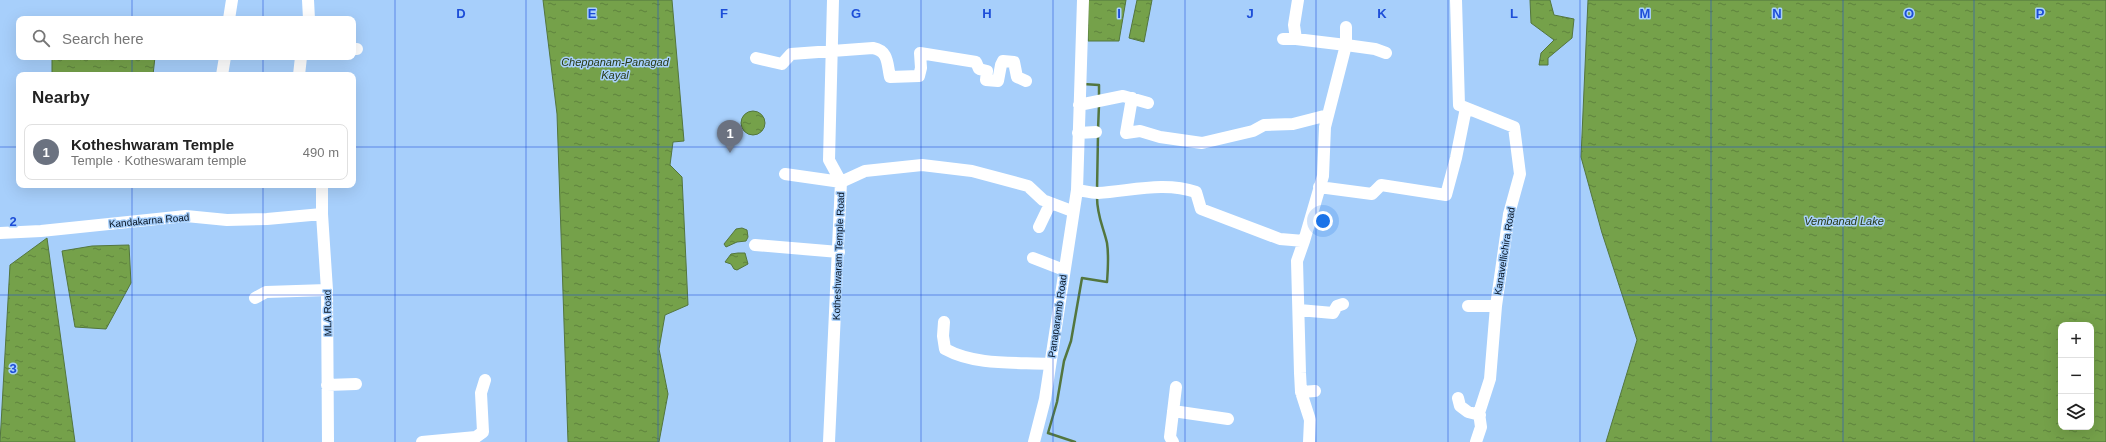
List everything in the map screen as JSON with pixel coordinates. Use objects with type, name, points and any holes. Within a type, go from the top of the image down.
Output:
[{"type":"street","points":[[229,16],[232,0]]},
{"type":"street","points":[[308,0],[309,16]]},
{"type":"street","name":"Panaparamb Road","points":[[1034,442],[1045,399],[1072,211],[1077,190],[1083,0]]},
{"type":"street","points":[[1296,39],[1294,25],[1298,0]]},
{"type":"street","points":[[1319,186],[1372,194],[1381,185],[1446,195],[1456,158],[1466,108],[1459,105],[1456,0]]},
{"type":"street","name":"Kotheshwaram Temple Road","points":[[829,442],[839,252],[840,182],[829,160],[832,51],[830,1]]},
{"type":"street","points":[[1309,442],[1310,420],[1301,392],[1297,261],[1323,176],[1325,127],[1346,45],[1346,27]]},
{"type":"street","points":[[1283,39],[1296,39],[1376,49],[1386,53]]},
{"type":"street","points":[[756,58],[782,64],[791,54],[864,48],[881,49],[886,54],[890,77],[919,76],[921,68],[920,53],[976,62],[979,69],[987,71],[986,80],[998,81],[1003,61],[1014,62],[1017,77],[1026,82]]},
{"type":"street","points":[[222,72],[224,60]]},
{"type":"street","points":[[299,72],[301,60]]},
{"type":"street","points":[[1079,105],[1123,96],[1148,103]]},
{"type":"street","points":[[1132,98],[1126,133],[1140,131],[1160,137],[1202,143],[1253,131],[1264,125],[1293,124],[1328,115]]},
{"type":"street","name":"Kanavellichira Road","points":[[1466,108],[1514,127],[1520,174],[1509,214],[1496,306],[1490,379],[1480,415],[1481,427],[1476,442]]},
{"type":"street","points":[[1078,133],[1096,132]]},
{"type":"street","points":[[785,174],[840,182],[865,171],[922,165],[972,171],[1028,186],[1043,200],[1050,204],[1072,211]]},
{"type":"street","points":[[1077,190],[1097,193],[1167,186],[1185,188],[1196,192],[1201,209],[1280,239],[1304,241]]},
{"type":"street","name":"MLA Road","points":[[322,188],[322,214],[327,290],[328,442]]},
{"type":"street","points":[[1039,227],[1050,204]]},
{"type":"street","name":"Kandakarna Road","points":[[0,233],[41,231],[186,216],[226,220],[322,214]]},
{"type":"street","points":[[755,245],[839,252]]},
{"type":"street","points":[[1033,258],[1064,270]]},
{"type":"street","points":[[255,298],[266,292],[327,290]]},
{"type":"street","points":[[1299,310],[1332,313],[1337,306],[1343,304]]},
{"type":"street","points":[[1468,306],[1496,306]]},
{"type":"street","points":[[944,322],[945,349],[957,355],[974,360],[1050,364]]},
{"type":"street","points":[[422,442],[476,437],[483,432],[481,393],[485,380]]},
{"type":"street","points":[[327,385],[356,384]]},
{"type":"street","points":[[1173,442],[1170,437],[1176,388]]},
{"type":"street","points":[[1301,392],[1315,391]]},
{"type":"street","points":[[1458,398],[1460,406],[1468,412],[1480,415]]},
{"type":"street","points":[[1173,411],[1228,419]]},
{"type":"water","name":"Cheppanam-Panagad Kayal","points":[[543,0],[672,0],[684,141],[673,142],[670,165],[682,177],[688,305],[665,315],[659,349],[668,394],[659,442],[568,442],[557,114]]},
{"type":"water","points":[[1088,0],[1126,0],[1119,41],[1088,41]]},
{"type":"water","points":[[1137,0],[1152,0],[1144,42],[1129,38]]},
{"type":"water","points":[[1530,0],[1550,0],[1554,15],[1574,19],[1572,38],[1548,58],[1548,65],[1539,65],[1541,53],[1554,40],[1531,23]]},
{"type":"water","name":"Vembanad Lake","points":[[1588,0],[2106,0],[2106,442],[1606,442],[1637,340],[1602,233],[1581,157]]},
{"type":"water","points":[[52,60],[155,60],[153,72],[52,72]]},
{"type":"water","points":[[753,111],[762,114],[765,123],[762,132],[753,135],[744,132],[741,123],[744,114]]},
{"type":"water","points":[[742,228],[747,230],[748,237],[746,241],[737,242],[726,247],[724,244],[736,229]]},
{"type":"water","points":[[47,238],[75,442],[0,442],[10,265]]},
{"type":"water","points":[[129,245],[131,283],[106,329],[75,327],[62,251],[92,246]]},
{"type":"water","points":[[745,253],[748,264],[737,270],[734,269],[731,264],[725,262],[731,254]]},
{"type":"waterway","points":[[1083,84],[1099,85],[1099,98]]},
{"type":"waterway","points":[[1098,130],[1099,105]]},
{"type":"waterway","points":[[1097,190],[1098,135]]},
{"type":"waterway","points":[[1075,442],[1048,433],[1057,402],[1064,361],[1071,341],[1082,278],[1107,282],[1108,248],[1099,215],[1097,197]]},
{"type":"place","name":"Kotheshwaram Temple","points":[[730,153]]}]
